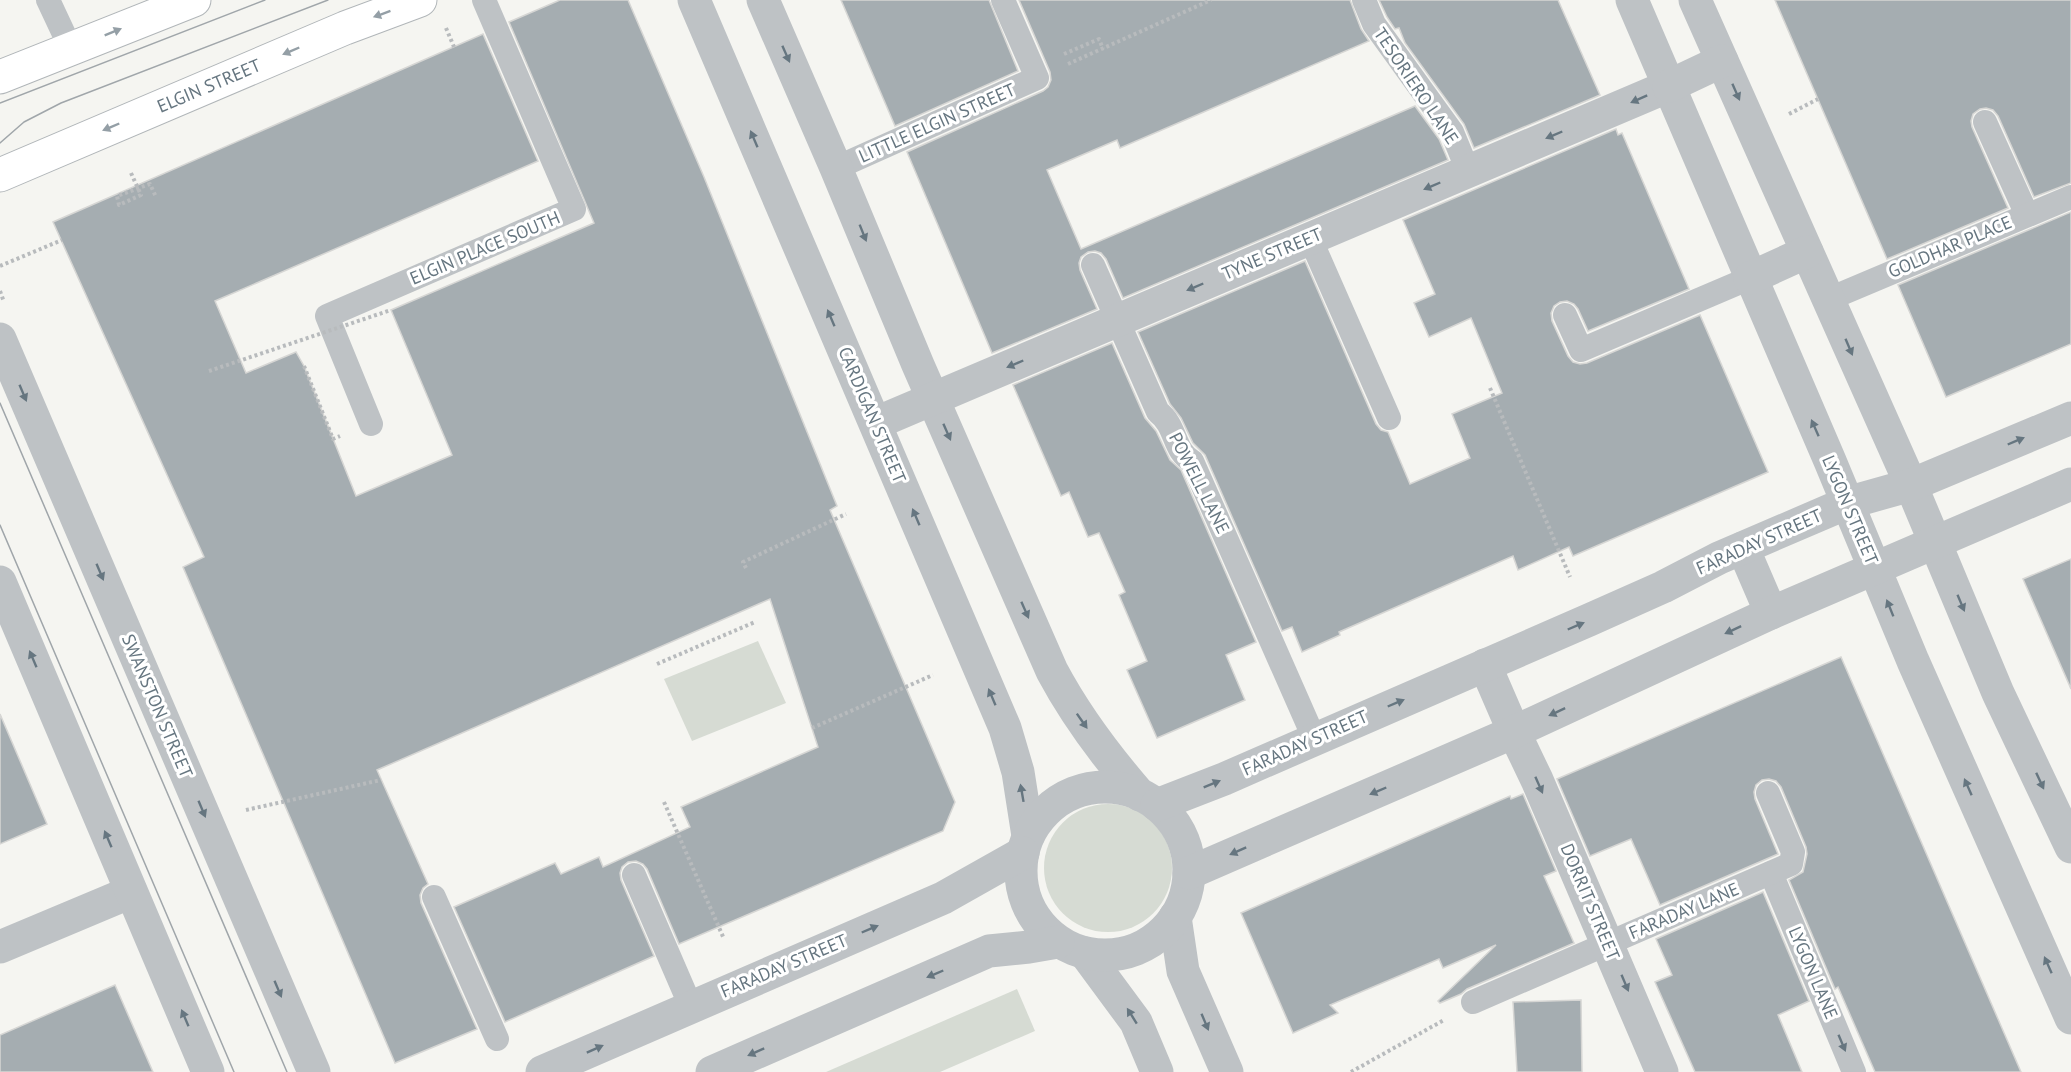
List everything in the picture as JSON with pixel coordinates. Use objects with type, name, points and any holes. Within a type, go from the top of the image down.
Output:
[{"type":"main road","points":[[0,77],[194,0]]},
{"type":"main road","name":"ELGIN STREET","points":[[0,175],[345,28],[420,0]]},
{"type":"street","name":"CARDIGAN STREET","points":[[694,0],[1005,728],[1018,772],[1025,845]]},
{"type":"street","points":[[712,1072],[989,951],[1029,947],[1071,947],[1110,956],[1136,950],[1158,937],[1175,917],[1185,896],[1189,873],[1186,848],[1175,824],[1108,759],[1069,702],[1052,671],[763,0]]},
{"type":"street","name":"LYGON STREET","points":[[1632,0],[1937,717],[2068,1002]]},
{"type":"street","points":[[1695,0],[1911,485],[1998,693],[2071,847]]},
{"type":"street","name":"TYNE STREET","points":[[876,423],[1722,62]]},
{"type":"street","points":[[1750,278],[1807,252]]},
{"type":"street","name":"SWANSTON STREET","points":[[0,339],[314,1072]]},
{"type":"street","name":"FARADAY STREET","points":[[1149,800],[1224,779],[1652,592],[1743,548],[1847,503],[1911,485],[2071,418]]},
{"type":"street","points":[[1189,873],[1514,732],[1771,613],[2071,484]]},
{"type":"street","points":[[1743,548],[1771,613]]},
{"type":"street","points":[[0,582],[208,1072]]},
{"type":"street","points":[[1485,665],[1514,732]]},
{"type":"street","name":"DORRIT STREET","points":[[1514,732],[1662,1072]]},
{"type":"street","points":[[1149,800],[1115,788],[1089,789],[1063,798],[1043,815],[1025,845],[1021,878],[1027,903],[1040,925],[1071,947],[1137,1022],[1157,1072]]},
{"type":"street","name":"FARADAY STREET","points":[[542,1072],[943,898],[1025,845]]},
{"type":"street","points":[[0,947],[131,892]]},
{"type":"street","points":[[1175,917],[1184,972],[1227,1072]]},
{"type":"lane","points":[[48,0],[70,49]]},
{"type":"lane","name":"ELGIN PLACE SOUTH","points":[[371,424],[327,316],[574,209],[484,0]]},
{"type":"lane","points":[[1003,0],[1037,78]]},
{"type":"lane","name":"TESORIERO LANE","points":[[1364,0],[1374,24],[1452,132],[1468,171]]},
{"type":"lane","name":"LITTLE ELGIN STREET","points":[[836,168],[1037,78]]},
{"type":"lane","points":[[1985,122],[2027,215]]},
{"type":"lane","name":"GOLDHAR PLACE","points":[[1828,299],[2071,197]]},
{"type":"lane","points":[[1310,238],[1389,418]]},
{"type":"lane","name":"POWELL LANE","points":[[1093,265],[1158,412],[1167,418],[1184,457],[1192,461],[1314,738]]},
{"type":"lane","points":[[1565,315],[1581,350],[1750,278]]},
{"type":"lane","name":"FARADAY LANE","points":[[1473,1002],[1791,864],[1793,852],[1768,793]]},
{"type":"lane","name":"LYGON LANE","points":[[1771,873],[1854,1072]]},
{"type":"lane","points":[[634,874],[691,1007]]},
{"type":"lane","points":[[434,897],[497,1039]]},
{"type":"path","points":[[1084,57],[1211,0]]},
{"type":"path","points":[[1037,78],[1055,58],[1099,39],[1103,49]]},
{"type":"path","points":[[131,173],[137,188],[141,195],[119,205],[117,196],[128,192],[139,188],[150,184],[156,197]]},
{"type":"path","points":[[0,266],[62,240]]},
{"type":"path","points":[[208,371],[391,310]]},
{"type":"path","points":[[1490,388],[1570,577]]},
{"type":"path","points":[[746,568],[743,562],[846,514]]},
{"type":"path","points":[[657,664],[755,622]]},
{"type":"path","points":[[812,728],[933,675]]},
{"type":"path","points":[[246,810],[381,780]]},
{"type":"path","points":[[664,802],[724,939]]},
{"type":"path","points":[[1351,1072],[1473,1002]]},
{"type":"shaded area","points":[[758,641],[786,703],[692,741],[664,679]]},
{"type":"shaded area","points":[[1108,804],[1132,809],[1153,823],[1167,844],[1172,868],[1167,892],[1153,913],[1132,927],[1108,932],[1084,927],[1063,913],[1049,892],[1044,868],[1049,844],[1063,823],[1084,809]]},
{"type":"shaded area","points":[[1017,989],[1035,1031],[940,1072],[826,1072]]},
{"type":"building","points":[[560,0],[628,0],[704,177],[837,506],[830,510],[955,802],[943,831],[679,944],[647,869],[636,861],[628,862],[622,867],[621,880],[654,956],[505,1022],[454,907],[555,863],[561,874],[599,857],[603,867],[690,827],[681,807],[818,747],[770,599],[377,770],[428,884],[420,895],[421,903],[477,1029],[395,1063],[183,567],[204,557],[53,222],[483,34],[538,161],[215,301],[246,373],[296,352],[304,366],[356,496],[452,455],[391,310],[594,223],[509,22]]},
{"type":"building","points":[[841,0],[989,0],[1018,71],[895,126]]},
{"type":"building","points":[[1019,0],[1350,0],[1361,29],[1369,41],[1120,148],[1117,140],[1047,170],[1081,249],[1415,106],[1439,139],[1448,160],[1123,298],[1106,259],[1101,253],[1088,252],[1081,257],[1080,270],[1097,309],[992,353],[907,152],[1048,87],[1051,80],[1050,72]]},
{"type":"building","points":[[1379,0],[1558,0],[1600,95],[1474,148],[1464,124],[1405,43],[1399,28],[1395,29]]},
{"type":"building","points":[[1775,0],[2071,0],[2071,183],[2034,197],[1998,116],[1993,110],[1980,109],[1973,114],[1972,127],[2008,208],[1887,259]]},
{"type":"building","points":[[1616,129],[1618,135],[1622,133],[1689,289],[1588,331],[1578,309],[1567,301],[1554,306],[1551,313],[1552,321],[1568,356],[1573,362],[1580,364],[1700,315],[1768,472],[1573,556],[1569,547],[1518,570],[1513,556],[1339,632],[1340,635],[1302,652],[1292,627],[1282,631],[1205,455],[1193,443],[1181,418],[1170,404],[1138,332],[1305,261],[1376,424],[1381,430],[1388,432],[1410,484],[1470,458],[1452,414],[1502,393],[1471,318],[1429,337],[1414,303],[1435,294],[1403,220]]},
{"type":"building","points":[[2071,212],[2071,344],[1946,397],[1898,285]]},
{"type":"building","points":[[1112,343],[1145,418],[1156,431],[1170,460],[1181,470],[1256,642],[1226,655],[1245,700],[1157,738],[1127,670],[1147,661],[1119,595],[1125,592],[1099,533],[1088,537],[1069,492],[1061,496],[1013,385]]},
{"type":"building","points":[[2071,559],[2071,689],[2023,579]]},
{"type":"building","points":[[1841,657],[2021,1072],[1875,1072],[1838,987],[1835,989],[1789,880],[1803,872],[1807,854],[1781,787],[1776,781],[1762,780],[1756,785],[1754,792],[1778,854],[1660,905],[1631,839],[1590,856],[1557,779]]},
{"type":"building","points":[[0,714],[47,824],[0,844]]},
{"type":"building","points":[[1523,794],[1556,871],[1544,876],[1574,943],[1440,1003],[1438,1001],[1496,945],[1443,968],[1439,959],[1330,1005],[1338,1013],[1293,1033],[1241,913],[1510,796],[1511,799]]},
{"type":"building","points":[[1763,892],[1809,1001],[1778,1015],[1802,1072],[1695,1072],[1655,982],[1672,975],[1656,939]]},
{"type":"building","points":[[115,985],[153,1072],[0,1072],[0,1035]]},
{"type":"building","points":[[1581,1000],[1582,1072],[1517,1072],[1513,1002]]},
{"type":"tram line","points":[[0,103],[265,0]]},
{"type":"tram line","points":[[0,143],[24,122],[61,103],[328,0]]},
{"type":"tram line","points":[[0,403],[287,1072]]},
{"type":"tram line","points":[[0,525],[234,1072]]}]
